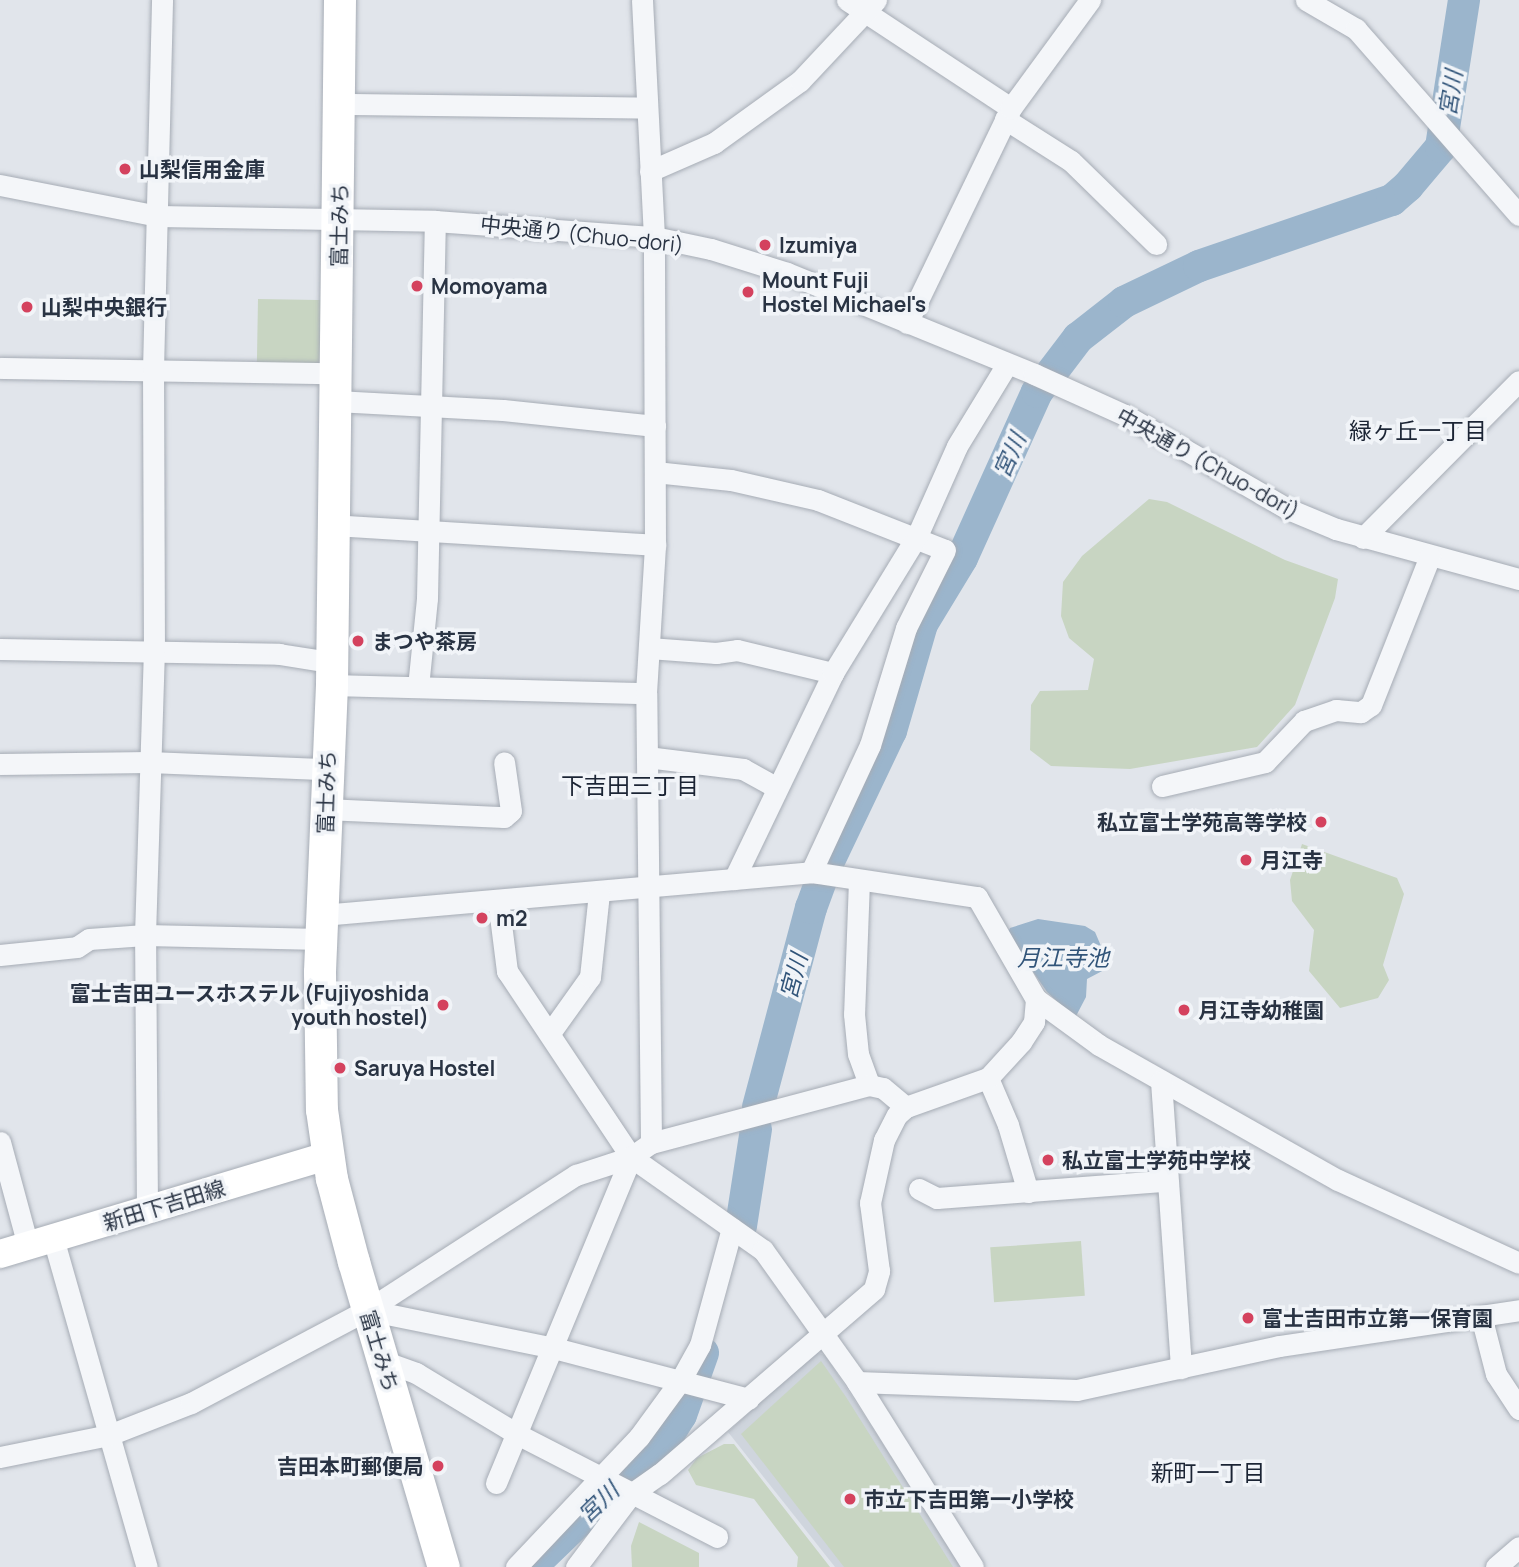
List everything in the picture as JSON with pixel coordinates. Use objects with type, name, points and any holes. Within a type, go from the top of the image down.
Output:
[{"type":"highway","name":"富士みち","points":[[340,0],[340,220],[331,674],[322,927],[322,1110],[329,1155],[367,1310],[444,1567]]},
{"type":"main road","name":"新田下吉田線","points":[[0,1254],[329,1155]]},
{"type":"street","points":[[147,1210],[145,935],[154,653],[153,370],[162,0]]},
{"type":"street","points":[[642,0],[653,237],[655,426],[655,545],[646,693],[651,1143]]},
{"type":"street","points":[[847,0],[871,6],[1071,160],[1156,244]]},
{"type":"street","points":[[907,323],[1008,114],[1090,0]]},
{"type":"street","points":[[1306,0],[1356,29],[1519,215]]},
{"type":"street","points":[[650,171],[714,143],[800,81],[871,6]]},
{"type":"street","points":[[341,104],[647,108]]},
{"type":"street","name":"中央通り (Chuo-dori)","points":[[0,185],[158,216],[435,221],[653,237],[711,249],[787,273],[1034,374],[1174,440],[1288,509],[1363,538],[1519,579]]},
{"type":"street","points":[[418,687],[428,531],[435,221]]},
{"type":"street","points":[[734,879],[833,673],[917,536],[957,446],[1007,364]]},
{"type":"street","points":[[0,368],[153,370],[336,387],[431,406],[655,426]]},
{"type":"street","points":[[1363,538],[1519,381]]},
{"type":"street","points":[[655,472],[761,486],[818,500],[917,536],[945,550],[906,628],[870,745],[813,872]]},
{"type":"street","points":[[332,525],[655,545]]},
{"type":"street","points":[[1161,786],[1265,762],[1304,722],[1336,710],[1361,712],[1371,705],[1430,556]]},
{"type":"street","points":[[649,648],[716,653],[737,650],[833,673]]},
{"type":"street","points":[[0,649],[279,654],[331,674],[418,687],[646,693]]},
{"type":"street","points":[[647,757],[743,769],[777,788]]},
{"type":"street","points":[[0,764],[149,762],[327,769]]},
{"type":"street","points":[[325,809],[505,817],[511,811],[504,762]]},
{"type":"street","points":[[0,955],[77,947],[89,939],[322,927],[498,900],[649,889],[813,872],[977,897],[1036,999],[1099,1045],[1338,1180],[1519,1263]]},
{"type":"street","points":[[850,878],[854,1014],[858,1054],[869,1085]]},
{"type":"street","points":[[550,1033],[590,977],[599,893]]},
{"type":"street","points":[[498,900],[507,971],[631,1157],[763,1250],[857,1382],[973,1567]]},
{"type":"street","points":[[576,1567],[631,1494],[748,1399],[874,1289],[879,1271],[870,1203],[884,1140],[906,1107],[988,1078],[1021,1042],[1034,1022],[1036,999]]},
{"type":"street","points":[[988,1078],[1008,1125],[1028,1192]]},
{"type":"street","points":[[1161,1081],[1165,1181],[1181,1368]]},
{"type":"street","points":[[0,1457],[109,1435],[191,1403],[367,1310],[576,1175],[631,1157],[651,1143],[869,1085],[883,1088],[906,1107]]},
{"type":"street","points":[[0,1142],[41,1242],[109,1435],[147,1567]]},
{"type":"street","points":[[496,1483],[631,1157]]},
{"type":"street","points":[[919,1189],[937,1198],[1165,1181]]},
{"type":"street","points":[[516,1567],[639,1437],[680,1381],[700,1345],[732,1228]]},
{"type":"street","points":[[367,1310],[554,1348],[748,1399]]},
{"type":"street","points":[[857,1382],[1077,1390],[1279,1346],[1519,1310]]},
{"type":"street","points":[[1481,1316],[1496,1374],[1519,1409]]},
{"type":"street","points":[[383,1361],[416,1373],[517,1434],[718,1537]]},
{"type":"street","points":[[1496,1567],[1519,1547]]},
{"type":"shaded area","name":"市立下吉田第一小学校","points":[[815,1352],[825,1355],[963,1567],[835,1567],[728,1432]]},
{"type":"green space","points":[[258,299],[333,300],[332,364],[257,363]]},
{"type":"green space","points":[[1149,499],[1167,502],[1285,560],[1338,579],[1335,598],[1295,705],[1257,747],[1130,769],[1051,766],[1030,750],[1031,705],[1040,691],[1088,690],[1094,659],[1069,638],[1061,616],[1063,582],[1082,556]]},
{"type":"green space","points":[[1302,844],[1397,878],[1404,894],[1383,965],[1389,980],[1378,998],[1340,1008],[1309,971],[1314,930],[1292,901],[1290,880]]},
{"type":"green space","points":[[1081,1241],[1085,1296],[994,1302],[990,1247]]},
{"type":"green space","name":"市立下吉田第一小学校","points":[[821,1361],[953,1567],[844,1567],[741,1434]]},
{"type":"green space","points":[[724,1444],[734,1444],[830,1567],[797,1567],[798,1557],[754,1499],[696,1485],[688,1470],[697,1458]]},
{"type":"green space","points":[[639,1522],[699,1553],[699,1567],[632,1567],[631,1546]]},
{"type":"water","name":"月江寺池","points":[[1038,919],[1085,926],[1095,932],[1107,960],[1106,969],[1087,979],[1086,997],[1075,1018],[1047,992],[1007,934],[1010,928]]},
{"type":"waterway","name":"宮川","points":[[758,1107],[811,908],[826,867],[891,731],[922,624],[962,558],[1037,392],[1078,338],[1124,302],[1199,266],[1392,200],[1408,186],[1441,147],[1464,0]]},
{"type":"waterway","name":"宮川","points":[[741,1226],[756,1129]]},
{"type":"waterway","name":"宮川","points":[[531,1567],[669,1434],[681,1415],[703,1353]]},
{"type":"place","name":"山梨信用金庫","points":[[125,169]]},
{"type":"place","name":"Izumiya","points":[[765,245]]},
{"type":"place","name":"Momoyama","points":[[417,286]]},
{"type":"place","name":"Mount Fuji Hostel Michael's","points":[[748,292]]},
{"type":"place","name":"山梨中央銀行","points":[[27,307]]},
{"type":"place","name":"まつや茶房","points":[[358,641]]},
{"type":"place","name":"私立富士学苑高等学校","points":[[1321,822]]},
{"type":"place","name":"月江寺","points":[[1246,860]]},
{"type":"place","name":"m2","points":[[482,918]]},
{"type":"place","name":"富士吉田ユースホステル (Fujiyoshida youth hostel)","points":[[443,1005]]},
{"type":"place","name":"月江寺幼稚園","points":[[1184,1010]]},
{"type":"place","name":"Saruya Hostel","points":[[340,1068]]},
{"type":"place","name":"私立富士学苑中学校","points":[[1048,1160]]},
{"type":"place","name":"富士吉田市立第一保育園","points":[[1248,1318]]},
{"type":"place","name":"吉田本町郵便局","points":[[438,1466]]},
{"type":"place","name":"市立下吉田第一小学校","points":[[850,1499]]},
{"type":"district","name":"緑ヶ丘一丁目","points":[[1418,430]]},
{"type":"district","name":"下吉田三丁目","points":[[630,785]]},
{"type":"district","name":"新町一丁目","points":[[1208,1472]]}]
